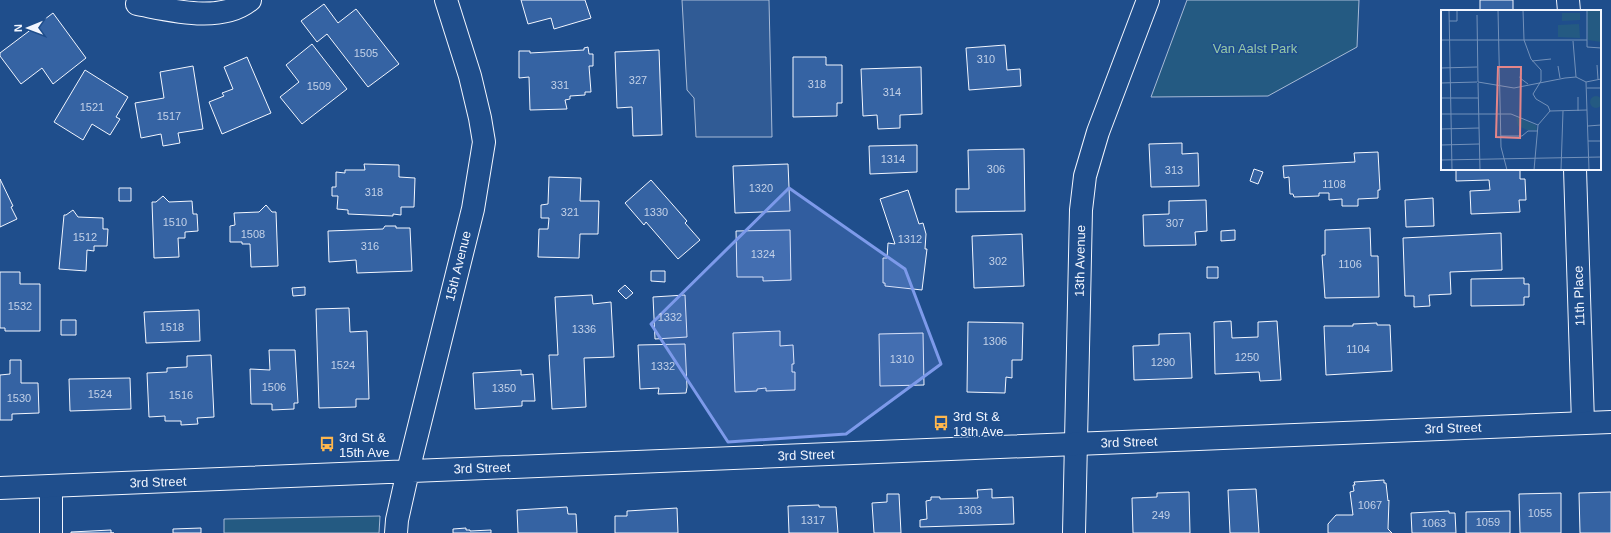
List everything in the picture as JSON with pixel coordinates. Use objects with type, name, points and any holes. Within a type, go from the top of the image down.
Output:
[{"type":"street","points":[[137,4],[184,13],[213,14],[242,7],[250,0]]},
{"type":"street","name":"15th Avenue","points":[[396,533],[397,520],[408,471],[473,209],[484,142],[470,76],[446,0]]},
{"type":"street","name":"13th Avenue","points":[[1074,533],[1081,210],[1085,176],[1098,132],[1148,0]]},
{"type":"street","name":"11th Place","points":[[1575,170],[1583,423]]},
{"type":"street","name":"3rd Street","points":[[0,488],[1611,422]]},
{"type":"street","points":[[51,486],[51,533]]},
{"type":"highlighted area","points":[[789,188],[905,269],[941,364],[846,434],[728,442],[651,324]]},
{"type":"green space","name":"Van Aalst Park","points":[[1187,0],[1359,0],[1357,47],[1268,96],[1151,97]]},
{"type":"green space","points":[[380,516],[379,533],[224,533],[224,519]]},
{"type":"shaded area","points":[[682,0],[769,0],[772,137],[696,137],[694,98],[687,90]]},
{"type":"building","points":[[521,0],[585,0],[591,18],[554,29],[551,18],[528,24]]},
{"type":"building","points":[[1480,0],[1513,0],[1513,10],[1480,10]]},
{"type":"building","points":[[324,4],[338,23],[356,9],[399,64],[368,87],[327,34],[317,42],[301,21]]},
{"type":"building","points":[[53,13],[86,58],[53,84],[42,68],[21,84],[0,56],[0,53]]},
{"type":"building","points":[[312,44],[347,89],[302,124],[280,97],[299,82],[286,65]]},
{"type":"building","points":[[1005,45],[1007,70],[1020,69],[1021,86],[969,90],[966,48]]},
{"type":"building","points":[[588,47],[589,54],[593,54],[593,66],[589,66],[591,92],[585,92],[585,95],[570,96],[570,99],[565,100],[567,109],[530,110],[529,77],[519,78],[519,51],[530,51],[530,53],[584,50],[584,48]]},
{"type":"building","points":[[659,50],[662,135],[633,136],[632,107],[617,108],[615,52]]},
{"type":"building","points":[[247,57],[271,113],[222,134],[209,102],[224,96],[222,93],[233,89],[224,67]]},
{"type":"building","points":[[793,57],[826,57],[826,65],[842,65],[842,103],[837,103],[837,116],[793,117]]},
{"type":"building","points":[[193,66],[203,129],[178,133],[180,143],[163,146],[161,134],[141,138],[135,103],[164,98],[160,72]]},
{"type":"building","points":[[921,67],[922,114],[900,115],[900,128],[878,129],[877,115],[863,116],[861,69]]},
{"type":"building","points":[[85,70],[128,97],[116,117],[120,119],[110,135],[92,124],[83,140],[54,122]]},
{"type":"building","points":[[1182,143],[1182,154],[1198,153],[1199,186],[1151,187],[1149,144]]},
{"type":"building","points":[[917,145],[917,172],[870,174],[869,146]]},
{"type":"building","points":[[1024,149],[1025,211],[956,212],[956,189],[969,189],[968,150]]},
{"type":"building","points":[[1378,152],[1380,190],[1378,190],[1378,198],[1358,199],[1358,206],[1342,206],[1342,199],[1329,200],[1329,193],[1319,193],[1319,196],[1294,197],[1293,194],[1290,194],[1289,177],[1284,178],[1283,166],[1355,162],[1354,153]]},
{"type":"building","points":[[364,164],[399,165],[399,177],[415,178],[414,207],[401,207],[401,215],[393,214],[393,216],[348,214],[348,210],[337,209],[338,196],[332,196],[332,187],[336,187],[336,172],[345,173],[345,170],[365,170]]},
{"type":"building","points":[[788,164],[790,211],[735,213],[733,166]]},
{"type":"building","points":[[1254,169],[1263,172],[1258,184],[1250,181]]},
{"type":"building","points":[[1456,170],[1520,170],[1520,179],[1525,179],[1526,200],[1519,200],[1520,212],[1471,214],[1470,191],[1490,190],[1489,180],[1456,181]]},
{"type":"building","points":[[549,177],[581,178],[580,201],[599,201],[598,234],[580,234],[579,258],[538,257],[539,229],[548,229],[549,218],[541,218],[541,205],[548,204]]},
{"type":"building","points":[[0,179],[13,206],[11,207],[17,219],[0,227]]},
{"type":"building","points":[[651,180],[687,221],[685,223],[700,240],[678,259],[646,222],[644,225],[625,203]]},
{"type":"building","points":[[119,188],[131,188],[131,201],[119,201]]},
{"type":"building","points":[[908,190],[919,224],[923,223],[926,234],[925,249],[927,249],[922,290],[885,286],[885,283],[883,283],[883,258],[887,258],[888,243],[895,244],[880,199]]},
{"type":"building","points":[[163,196],[169,202],[192,201],[193,214],[197,214],[198,231],[185,232],[185,238],[178,238],[179,257],[154,258],[152,202],[156,202]]},
{"type":"building","points":[[1433,198],[1434,226],[1406,227],[1405,200]]},
{"type":"building","points":[[1206,200],[1207,231],[1195,232],[1196,245],[1144,246],[1143,215],[1169,214],[1169,201]]},
{"type":"building","points":[[266,205],[272,212],[276,212],[278,266],[251,267],[250,244],[230,242],[230,226],[235,225],[234,213],[259,212]]},
{"type":"building","points":[[73,210],[78,217],[103,218],[103,229],[108,229],[107,246],[94,246],[94,251],[87,250],[86,271],[59,269],[64,215]]},
{"type":"building","points":[[385,226],[410,228],[412,271],[357,273],[356,260],[329,262],[328,231],[383,229]]},
{"type":"building","points":[[1370,228],[1371,256],[1378,256],[1379,297],[1325,298],[1322,255],[1325,255],[1325,230]]},
{"type":"building","points":[[790,230],[791,280],[763,281],[763,277],[737,277],[736,231]]},
{"type":"building","points":[[1235,230],[1235,240],[1221,241],[1221,231]]},
{"type":"building","points":[[1501,233],[1502,270],[1450,272],[1451,294],[1429,295],[1430,306],[1414,307],[1414,296],[1405,296],[1403,238]]},
{"type":"building","points":[[1022,234],[1024,286],[974,288],[972,236]]},
{"type":"building","points":[[1207,267],[1218,267],[1218,278],[1207,278]]},
{"type":"building","points":[[651,271],[665,271],[665,282],[651,281]]},
{"type":"building","points":[[0,272],[20,272],[20,284],[40,284],[40,331],[5,331],[5,328],[0,328]]},
{"type":"building","points":[[1524,278],[1524,284],[1529,284],[1529,297],[1524,297],[1524,305],[1471,306],[1471,279]]},
{"type":"building","points":[[625,285],[633,293],[626,299],[618,291]]},
{"type":"building","points":[[305,287],[305,295],[293,296],[292,288]]},
{"type":"building","points":[[592,295],[593,304],[611,302],[614,357],[584,358],[586,407],[552,409],[549,355],[558,355],[555,297]]},
{"type":"building","points":[[685,295],[687,337],[655,339],[653,297]]},
{"type":"building","points":[[349,308],[350,332],[367,331],[369,399],[356,399],[356,407],[319,408],[316,309]]},
{"type":"building","points":[[199,310],[200,341],[146,343],[144,312]]},
{"type":"building","points":[[61,320],[76,320],[76,335],[61,335]]},
{"type":"building","points":[[1231,321],[1232,338],[1258,337],[1258,322],[1277,321],[1281,380],[1260,381],[1259,372],[1215,374],[1214,322]]},
{"type":"building","points":[[968,322],[1023,323],[1022,360],[1012,360],[1012,378],[1006,377],[1005,393],[967,392]]},
{"type":"building","points":[[1377,323],[1377,325],[1390,325],[1392,371],[1326,375],[1324,326],[1353,326],[1353,324]]},
{"type":"building","points":[[780,331],[780,346],[793,345],[794,364],[792,364],[792,372],[795,372],[795,390],[766,391],[766,388],[757,389],[757,391],[735,392],[733,333]]},
{"type":"building","points":[[923,333],[924,385],[880,386],[879,334]]},
{"type":"building","points":[[1190,333],[1192,378],[1134,380],[1133,346],[1159,345],[1159,334]]},
{"type":"building","points":[[685,344],[686,393],[658,394],[659,388],[640,389],[638,345]]},
{"type":"building","points":[[269,350],[295,350],[298,403],[294,403],[294,409],[272,410],[272,404],[251,404],[250,369],[270,370]]},
{"type":"building","points":[[211,355],[214,417],[197,418],[198,424],[181,425],[181,421],[165,421],[165,416],[149,417],[147,373],[167,372],[167,368],[187,367],[187,356]]},
{"type":"building","points":[[10,360],[21,360],[21,383],[38,383],[39,413],[12,414],[12,420],[0,420],[0,375],[10,374]]},
{"type":"building","points":[[521,370],[521,375],[533,374],[535,401],[522,401],[522,406],[475,409],[473,373]]},
{"type":"building","points":[[130,378],[131,409],[70,411],[69,379]]},
{"type":"building","points":[[1384,480],[1384,483],[1386,483],[1388,501],[1389,500],[1388,529],[1392,533],[1328,533],[1328,524],[1336,515],[1353,515],[1350,492],[1354,491],[1354,482]]},
{"type":"building","points":[[992,489],[992,498],[1013,497],[1014,524],[920,527],[920,520],[927,519],[926,501],[931,500],[931,497],[940,497],[940,499],[978,498],[977,490]]},
{"type":"building","points":[[1256,489],[1259,533],[1230,533],[1228,490]]},
{"type":"building","points":[[1189,492],[1190,533],[1133,533],[1132,498],[1157,497],[1157,493]]},
{"type":"building","points":[[1611,492],[1611,533],[1580,533],[1579,493]]},
{"type":"building","points":[[1561,493],[1561,533],[1520,533],[1519,494]]},
{"type":"building","points":[[887,494],[899,494],[901,533],[874,533],[872,503],[887,502]]},
{"type":"building","points":[[819,505],[819,507],[836,507],[838,533],[789,533],[788,506]]},
{"type":"building","points":[[567,507],[568,514],[576,514],[577,533],[518,533],[517,510]]},
{"type":"building","points":[[677,508],[678,533],[615,533],[615,516],[627,516],[627,511]]},
{"type":"building","points":[[1449,511],[1449,513],[1455,513],[1456,533],[1412,533],[1411,513]]},
{"type":"building","points":[[1510,511],[1510,533],[1466,533],[1466,512]]},
{"type":"building","points":[[201,528],[201,533],[173,533],[173,529]]},
{"type":"building","points":[[466,528],[466,530],[470,531],[491,530],[491,533],[453,533],[453,529]]},
{"type":"building","points":[[111,530],[111,533],[71,533],[71,532]]},
{"type":"place","name":"3rd St & 13th Ave","points":[[941,423]]},
{"type":"place","name":"3rd St & 15th Ave","points":[[327,444]]}]
